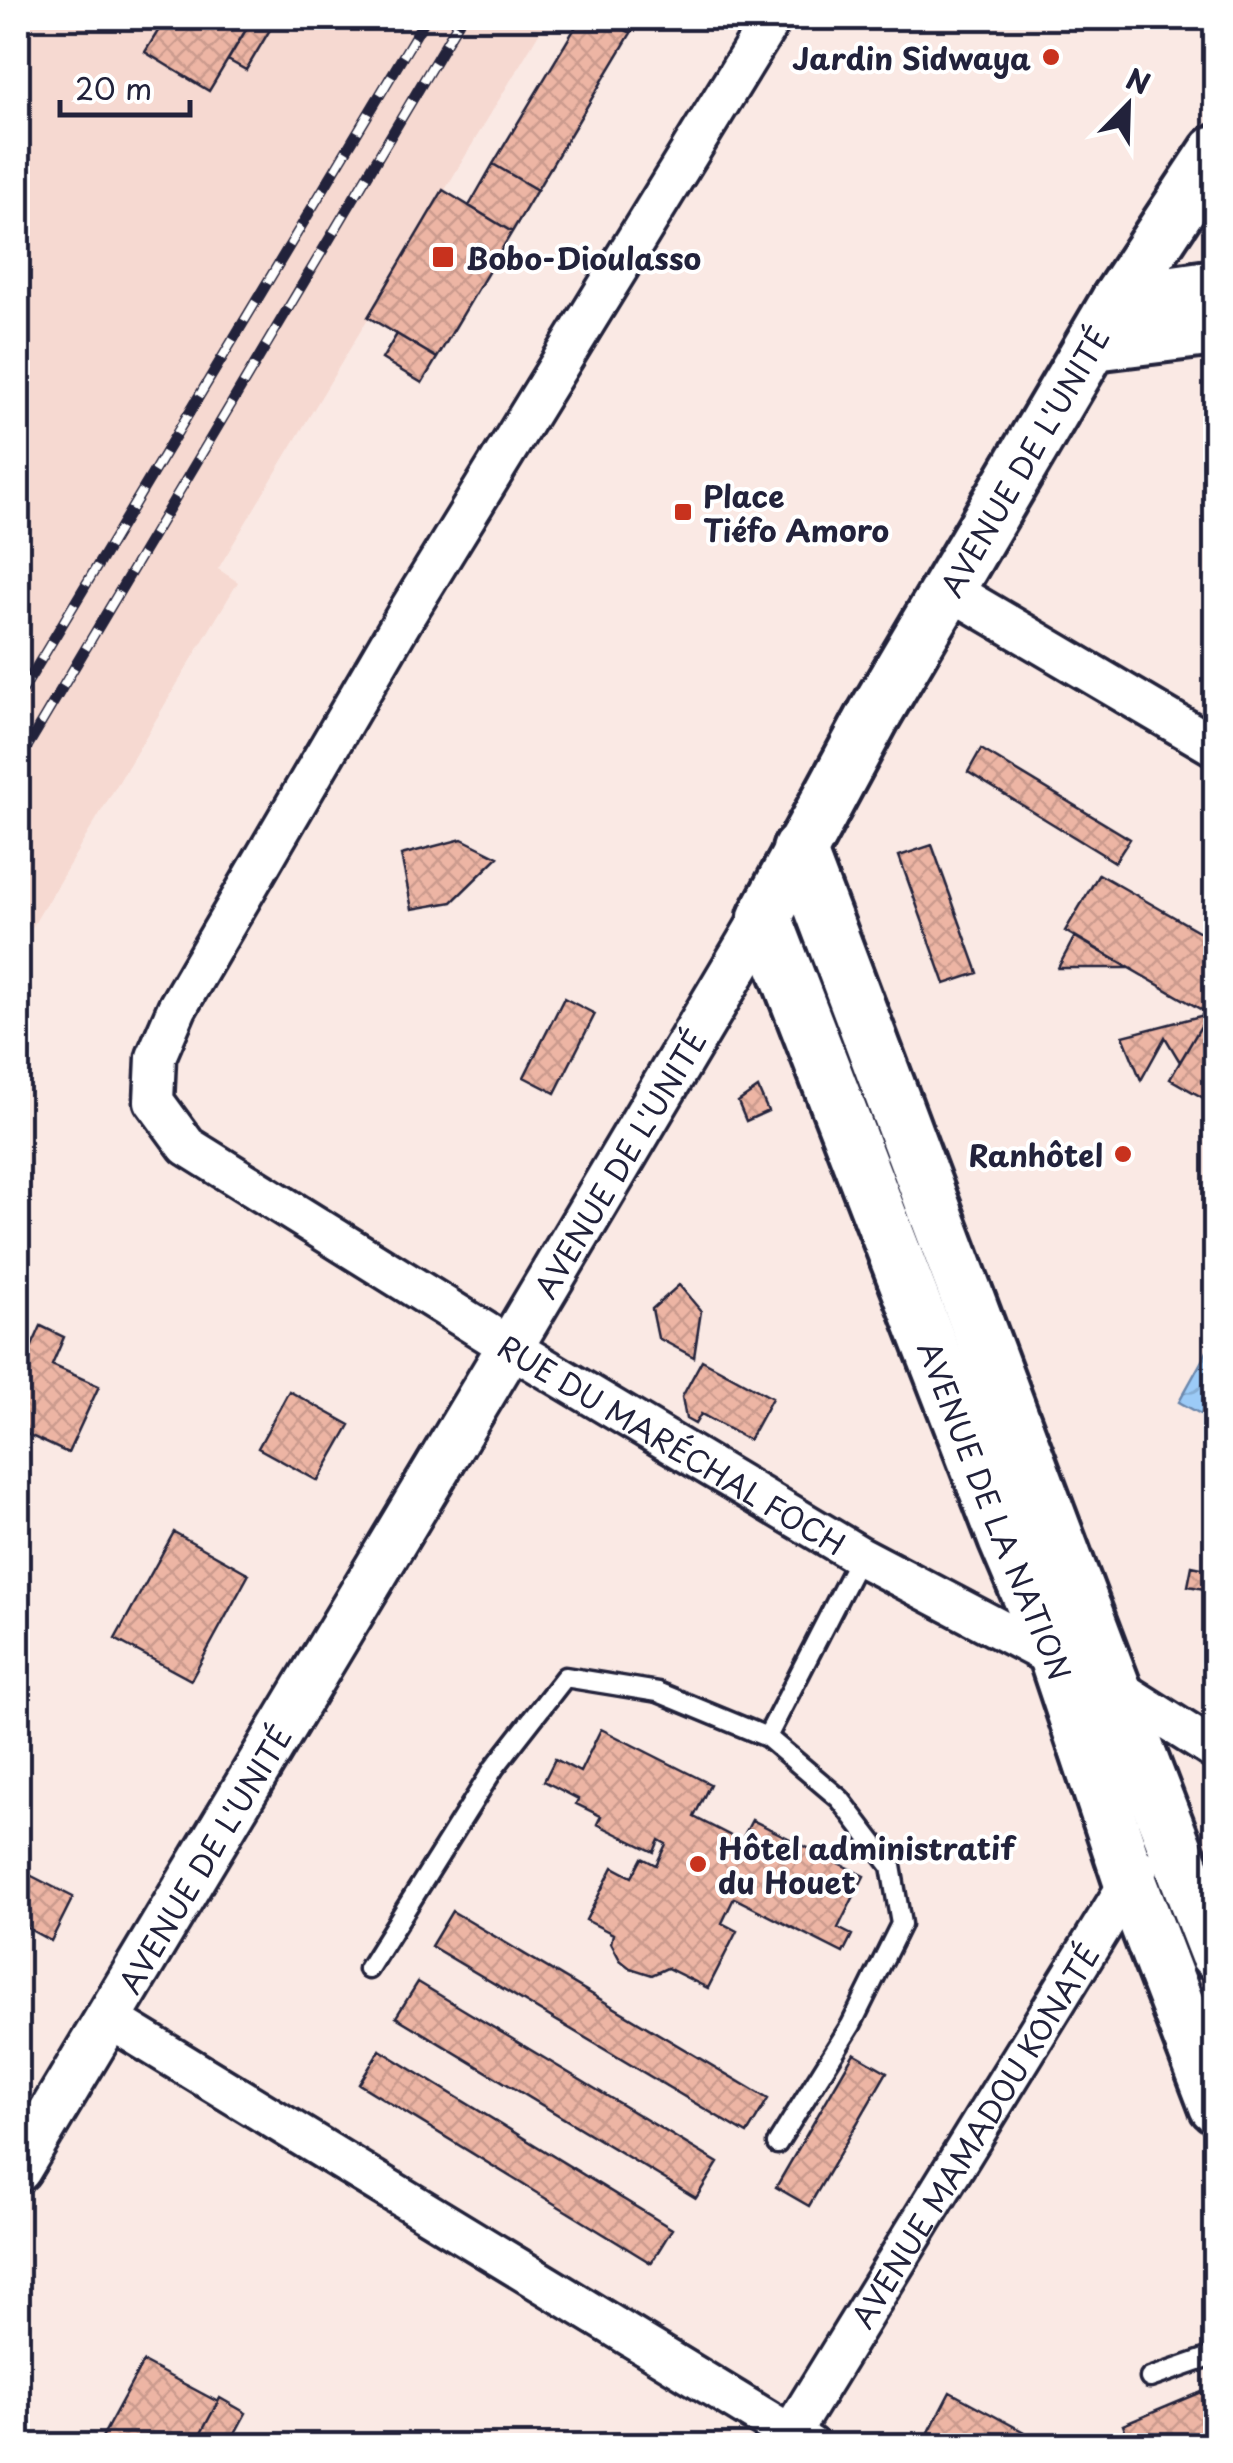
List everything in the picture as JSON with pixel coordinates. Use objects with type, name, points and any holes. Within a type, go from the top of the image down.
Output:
[{"type":"main road","name":"AVENUE DE L'UNITÉ","points":[[765,917],[874,715],[948,589],[1106,322],[1216,152]]},
{"type":"main road","points":[[1106,322],[1216,286]]},
{"type":"main road","points":[[1106,322],[1216,329]]},
{"type":"main road","name":"AVENUE DE LA NATION","points":[[799,850],[1039,1494],[1216,1954]]},
{"type":"main road","name":"AVENUE DE LA NATION","points":[[765,917],[1004,1539],[1056,1660],[1130,1881],[1216,2106]]},
{"type":"street","name":"RUE DU MARÉCHAL FOCH","points":[[772,18],[407,613],[178,1008],[156,1057],[154,1100],[187,1146],[510,1348],[860,1556],[1115,1688],[1216,1751]]},
{"type":"street","points":[[948,589],[1216,747]]},
{"type":"street","name":"AVENUE DE L'UNITÉ","points":[[18,2169],[765,917]]},
{"type":"street","name":"AVENUE MAMADOU KONATÉ","points":[[794,2442],[1166,1826]]},
{"type":"street","points":[[108,2018],[794,2442]]},
{"type":"lane","points":[[767,1736],[860,1556]]},
{"type":"lane","points":[[368,1970],[494,1768],[565,1677],[658,1692],[767,1736],[840,1799],[891,1866],[901,1924],[850,2025],[777,2144]]},
{"type":"lane","points":[[1150,2378],[1216,2356]]},
{"type":"shaded area","points":[[18,18],[548,18],[218,569],[238,582],[25,939],[18,934]]},
{"type":"water","points":[[1215,1337],[1215,1422],[1179,1402]]},
{"type":"building","points":[[166,18],[253,18],[209,91],[145,52]]},
{"type":"building","points":[[253,18],[277,18],[246,70],[228,60]]},
{"type":"building","points":[[581,18],[605,18],[631,33],[537,190],[493,164]]},
{"type":"building","points":[[605,18],[639,18],[631,33]]},
{"type":"building","points":[[493,164],[537,190],[512,232],[469,206]]},
{"type":"building","points":[[443,190],[512,232],[437,358],[368,317]]},
{"type":"building","points":[[397,334],[437,358],[422,383],[382,359]]},
{"type":"building","points":[[981,749],[1130,839],[1115,862],[968,772]]},
{"type":"building","points":[[462,839],[498,857],[452,902],[412,909],[401,855]]},
{"type":"building","points":[[932,845],[978,973],[945,984],[899,856]]},
{"type":"building","points":[[1099,874],[1216,941],[1216,1018],[1065,931]]},
{"type":"building","points":[[1075,936],[1130,968],[1058,968]]},
{"type":"building","points":[[564,998],[595,1014],[555,1093],[524,1077]]},
{"type":"building","points":[[1208,1014],[1180,1062],[1165,1037],[1141,1080],[1123,1036]]},
{"type":"building","points":[[1208,1014],[1216,1018],[1216,1105],[1170,1079]]},
{"type":"building","points":[[758,1088],[768,1111],[746,1121],[738,1102]]},
{"type":"building","points":[[679,1285],[701,1311],[694,1357],[658,1338],[652,1309]]},
{"type":"building","points":[[41,1326],[64,1337],[52,1365],[99,1386],[68,1453],[18,1430],[18,1377]]},
{"type":"building","points":[[702,1360],[772,1398],[749,1440],[701,1414],[695,1424],[686,1419],[682,1397]]},
{"type":"building","points":[[289,1391],[350,1425],[318,1481],[258,1448]]},
{"type":"building","points":[[174,1532],[249,1574],[191,1680],[115,1639]]},
{"type":"building","points":[[1192,1566],[1216,1571],[1215,1591],[1188,1586]]},
{"type":"building","points":[[601,1729],[710,1784],[694,1817],[741,1841],[752,1820],[864,1876],[838,1928],[852,1935],[843,1953],[734,1898],[722,1923],[737,1931],[708,1988],[667,1968],[652,1975],[620,1960],[611,1943],[613,1934],[586,1920],[613,1867],[632,1877],[642,1858],[656,1865],[666,1844],[659,1840],[654,1852],[597,1824],[601,1816],[544,1781],[555,1759],[580,1772]]},
{"type":"building","points":[[18,1869],[73,1897],[51,1941],[18,1923]]},
{"type":"building","points":[[452,1911],[768,2099],[747,2134],[431,1946]]},
{"type":"building","points":[[418,1982],[718,2163],[696,2198],[396,2017]]},
{"type":"building","points":[[380,2050],[672,2229],[651,2263],[359,2084]]},
{"type":"building","points":[[854,2053],[887,2072],[809,2206],[776,2187]]},
{"type":"building","points":[[143,2362],[218,2402],[194,2446],[109,2446],[100,2441]]},
{"type":"building","points":[[950,2392],[1050,2446],[955,2446],[929,2432]]},
{"type":"building","points":[[1202,2392],[1216,2424],[1216,2446],[1131,2446],[1123,2425]]},
{"type":"building","points":[[220,2398],[246,2413],[228,2446],[210,2446],[198,2439]]},
{"type":"railway","points":[[18,698],[426,18]]},
{"type":"railway","points":[[18,762],[461,18]]},
{"type":"place","name":"Jardin Sidwaya","points":[[1051,57]]},
{"type":"place","name":"Bobo-Dioulasso","points":[[443,257]]},
{"type":"place","name":"Place Tiéfo Amoro","points":[[683,512]]},
{"type":"place","name":"Ranhôtel","points":[[1123,1154]]},
{"type":"place","name":"Hôtel administratif du Houet","points":[[698,1864]]}]
